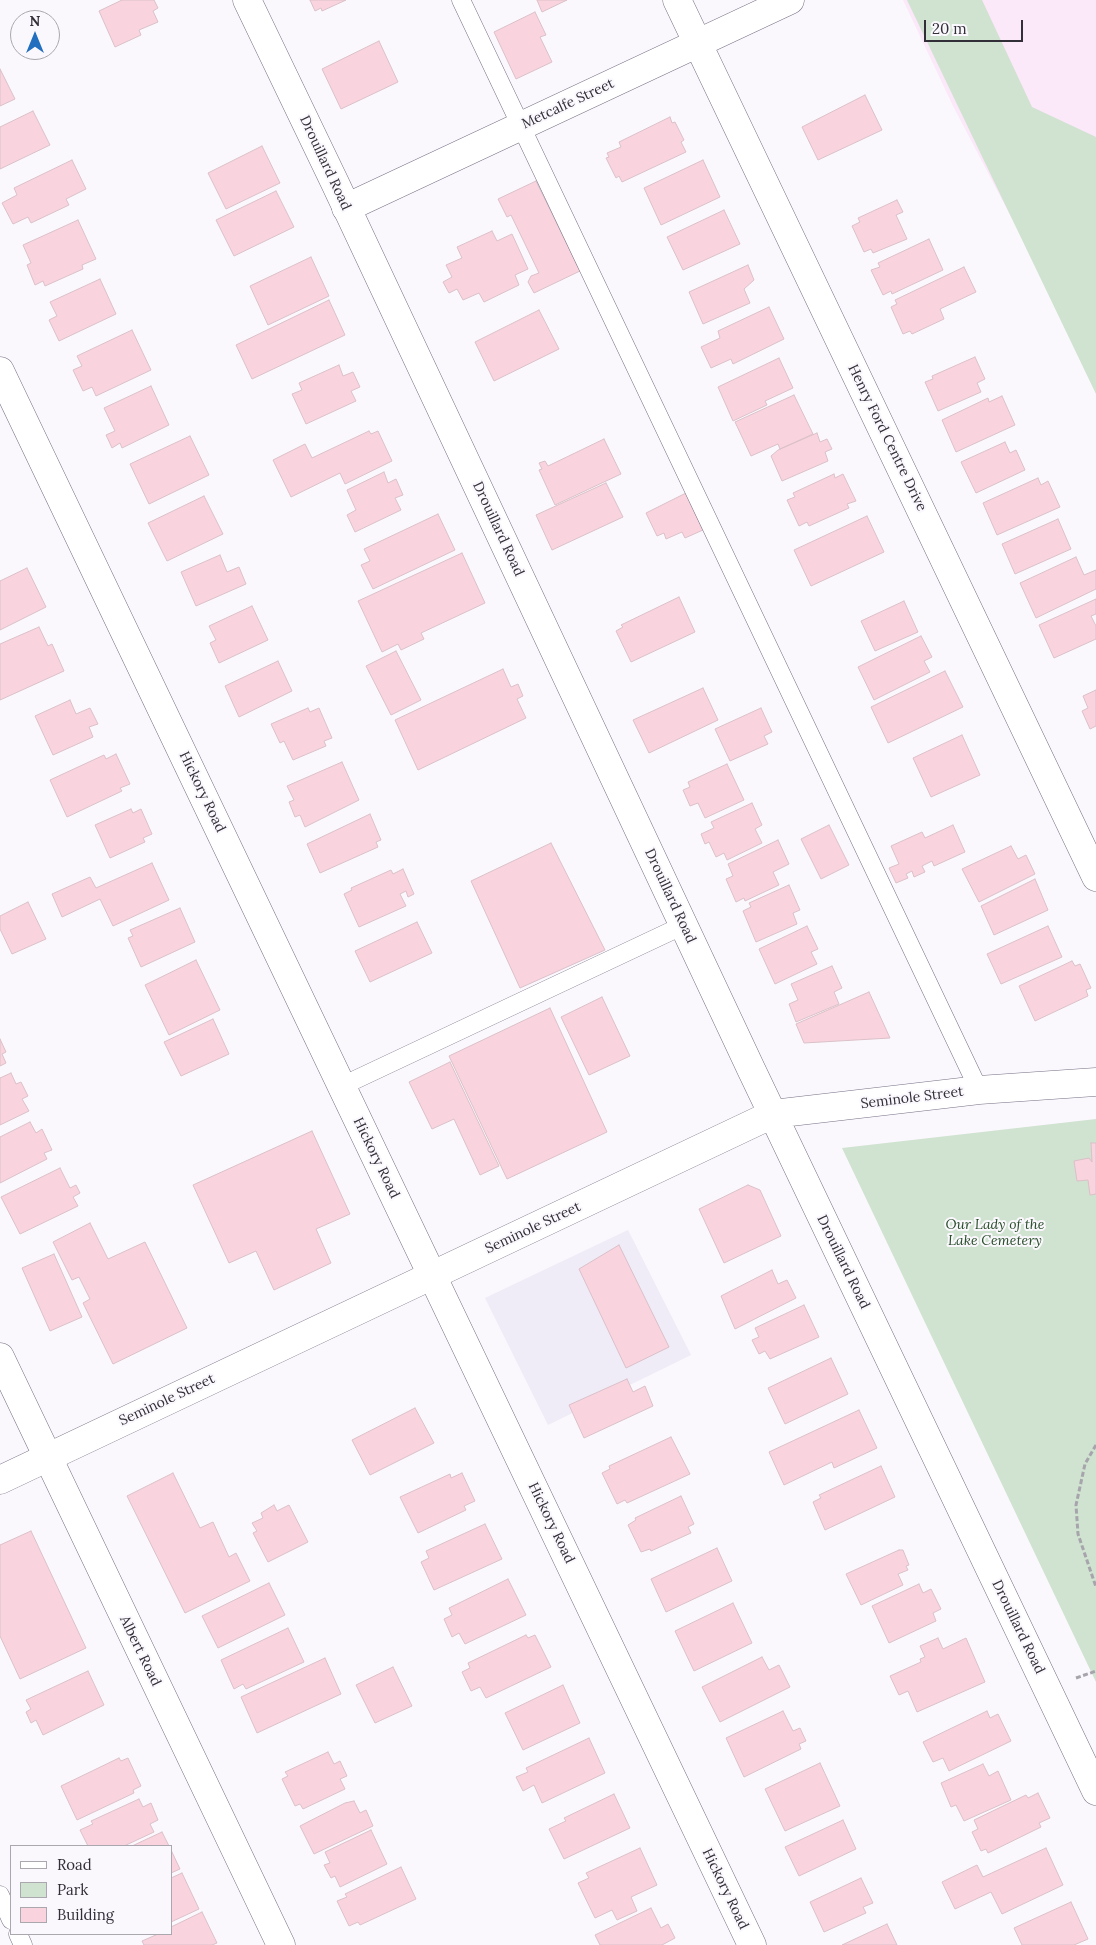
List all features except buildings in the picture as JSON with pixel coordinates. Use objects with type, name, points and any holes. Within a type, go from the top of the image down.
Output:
[{"type":"street","name":"Drouillard Road","points":[[247,0],[773,1114],[1096,1790]]},
{"type":"street","name":"Henry Ford Centre Drive","points":[[677,0],[1096,877]]},
{"type":"street","name":"Metcalfe Street","points":[[346,208],[790,0]]},
{"type":"street","name":"Hickory Road","points":[[0,370],[752,1945]]},
{"type":"street","name":"Seminole Street","points":[[0,1480],[773,1114],[978,1090],[1096,1082]]},
{"type":"street","name":"Albert Road","points":[[0,1357],[281,1945]]},
{"type":"lane","points":[[461,0],[978,1090]]},
{"type":"lane","points":[[342,1086],[684,925]]},
{"type":"lane","points":[[0,1895],[10,1918]]},
{"type":"path","points":[[1096,1445],[1085,1464],[1076,1506],[1078,1534],[1096,1586]]},
{"type":"shaded area","points":[[903,0],[1096,0],[1096,392],[1032,257],[953,106]]},
{"type":"shaded area","points":[[628,1230],[691,1355],[548,1425],[485,1298]]},
{"type":"green space","points":[[907,0],[982,0],[1032,107],[1096,137],[1096,394]]},
{"type":"green space","name":"Our Lady of the Lake Cemetery","points":[[1096,1119],[1096,1682],[842,1148]]}]
